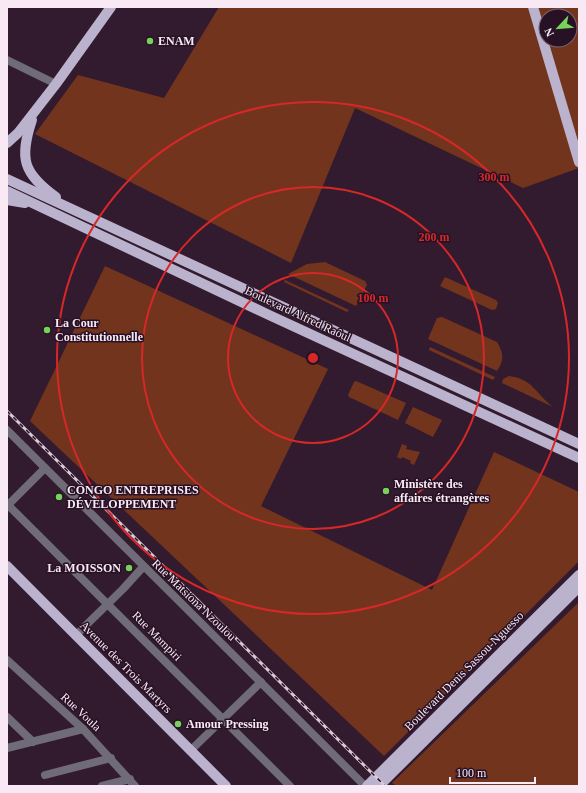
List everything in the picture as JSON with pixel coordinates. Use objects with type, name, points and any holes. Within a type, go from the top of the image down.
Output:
[{"type":"main road","points":[[7,148],[9,139],[21,130],[111,7]]},
{"type":"main road","points":[[533,7],[579,162]]},
{"type":"main road","points":[[36,110],[28,133],[25,150],[26,164],[30,173],[40,185],[74,210]]},
{"type":"main road","name":"Boulevard Alfred Raôul","points":[[7,179],[579,444]]},
{"type":"main road","name":"Boulevard Alfred Raôul","points":[[7,191],[579,458]]},
{"type":"main road","points":[[7,200],[37,205]]},
{"type":"main road","name":"Avenue des Trois Martyrs","points":[[7,566],[226,786]]},
{"type":"main road","name":"Boulevard Denis Sassou-Nguesso","points":[[366,786],[579,575]]},
{"type":"main road","name":"Boulevard Denis Sassou-Nguesso","points":[[379,786],[579,587]]},
{"type":"street","points":[[7,60],[56,84]]},
{"type":"street","name":"Rue Matsiona Nzoulou","points":[[7,430],[143,567],[366,786]]},
{"type":"street","points":[[8,505],[45,468]]},
{"type":"street","name":"Rue Mampiri","points":[[8,505],[290,786]]},
{"type":"street","points":[[76,635],[107,603],[124,589],[143,567]]},
{"type":"street","name":"Rue Voula","points":[[7,660],[83,730],[111,758],[135,786]]},
{"type":"street","points":[[190,751],[261,682]]},
{"type":"street","points":[[7,717],[33,742]]},
{"type":"street","points":[[7,748],[83,730]]},
{"type":"street","points":[[45,775],[111,758]]},
{"type":"street","points":[[102,786],[130,779]]},
{"type":"shaded area","points":[[219,7],[579,7],[579,168],[523,188],[355,108],[291,263],[35,134],[78,75],[164,98]]},
{"type":"shaded area","points":[[325,262],[365,281],[367,285],[356,306],[288,274],[307,264]]},
{"type":"shaded area","points":[[105,266],[328,369],[261,506],[432,590],[494,452],[579,492],[579,561],[384,756],[30,421]]},
{"type":"shaded area","points":[[445,277],[496,300],[498,303],[496,309],[492,310],[440,286]]},
{"type":"shaded area","points":[[285,280],[349,310],[347,312],[284,282]]},
{"type":"shaded area","points":[[442,317],[497,342],[501,350],[502,360],[497,371],[428,339],[437,318]]},
{"type":"shaded area","points":[[430,347],[495,377],[493,380],[429,350]]},
{"type":"shaded area","points":[[509,376],[529,383],[553,407],[502,383],[503,379]]},
{"type":"shaded area","points":[[356,381],[406,403],[398,420],[349,397],[348,395],[354,382]]},
{"type":"shaded area","points":[[413,407],[442,420],[433,437],[405,423]]},
{"type":"shaded area","points":[[402,444],[407,446],[406,449],[420,452],[414,465],[410,463],[411,461],[402,457],[401,459],[397,457]]},
{"type":"shaded area","points":[[579,602],[579,786],[396,786],[392,783]]},
{"type":"railway","points":[[7,411],[385,786]]},
{"type":"place","name":"ENAM","points":[[150,41]]},
{"type":"place","name":"La Cour Constitutionnelle","points":[[47,330]]},
{"type":"place","name":"Ministère des affaires étrangères","points":[[386,491]]},
{"type":"place","name":"CONGO ENTREPRISES DÉVELOPPEMENT","points":[[59,497]]},
{"type":"place","name":"La MOISSON","points":[[129,568]]},
{"type":"place","name":"Amour Pressing","points":[[178,724]]}]
